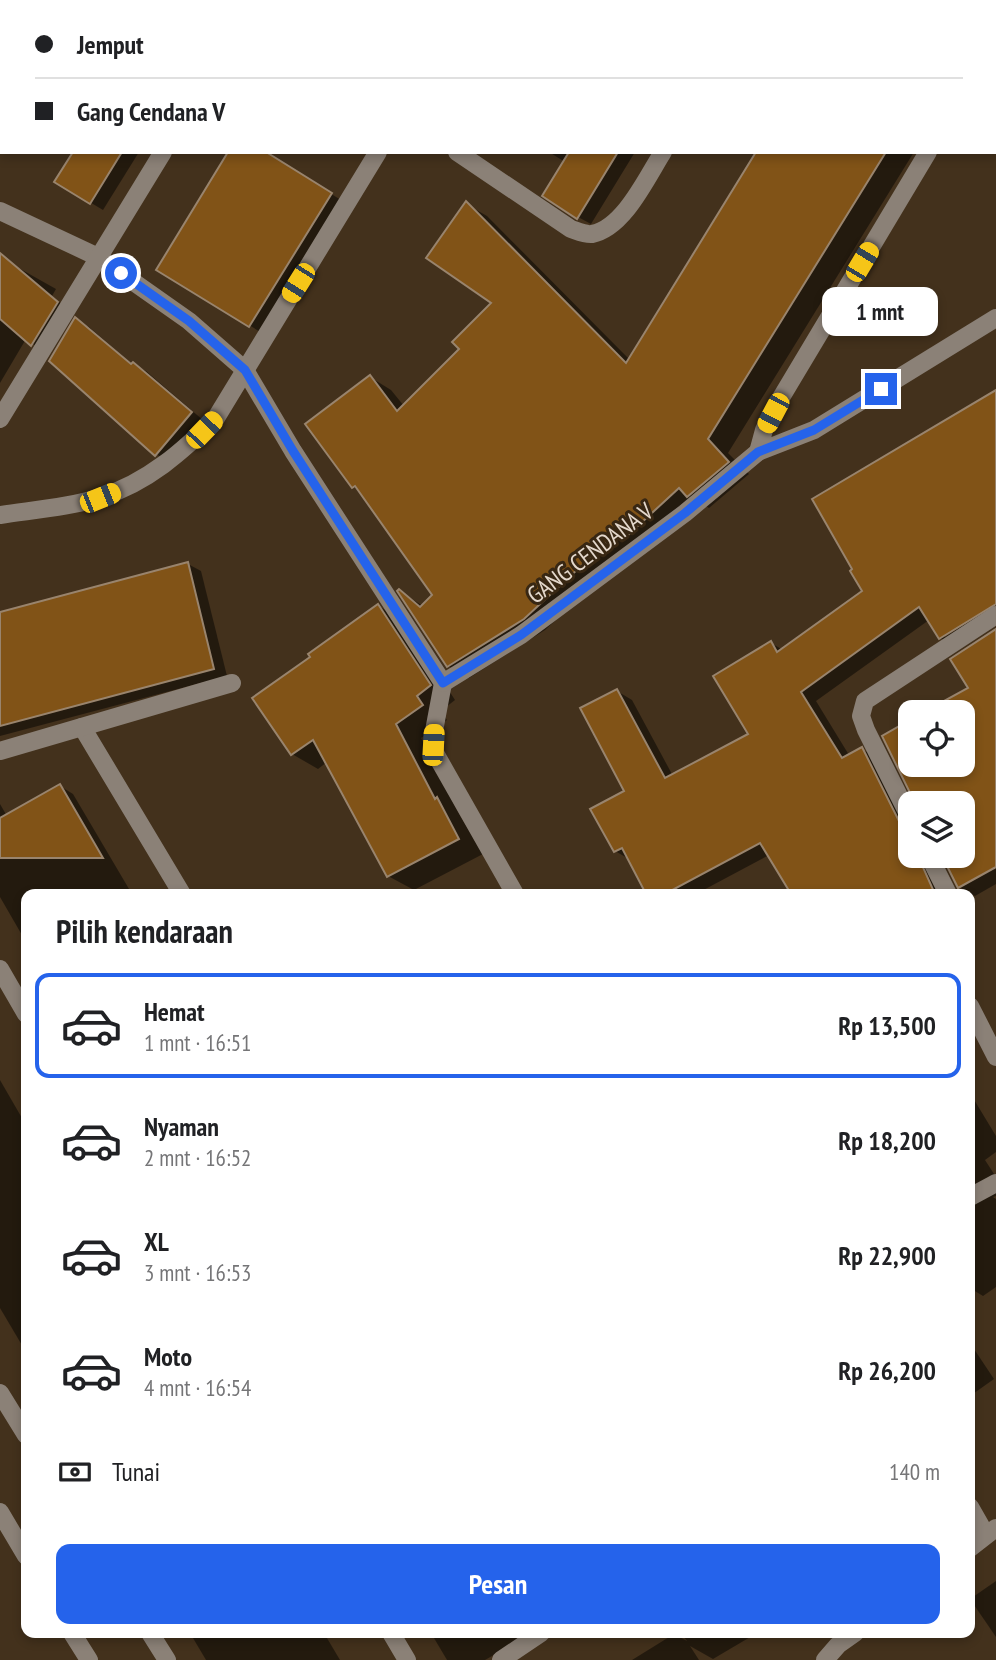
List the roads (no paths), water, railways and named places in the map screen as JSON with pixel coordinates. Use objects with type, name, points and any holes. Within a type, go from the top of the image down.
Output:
[{"type":"street","points":[[0,419],[162,154]]},
{"type":"street","points":[[0,515],[100,498],[135,484],[192,443],[216,418],[377,154]]},
{"type":"street","points":[[460,154],[571,229],[590,235],[607,229],[621,217],[662,154]]},
{"type":"street","points":[[758,452],[764,430],[782,396],[928,154]]},
{"type":"street","points":[[0,211],[98,257],[189,321],[245,370],[293,451],[443,683],[434,731],[435,753],[512,889]]},
{"type":"street","name":"GANG CENDANA V","points":[[443,683],[521,635],[685,513],[758,452],[814,430],[996,318]]},
{"type":"street","points":[[898,794],[861,716],[865,701],[996,615]]},
{"type":"street","points":[[0,751],[232,683]]},
{"type":"street","points":[[82,727],[179,889]]},
{"type":"street","points":[[935,868],[946,889]]},
{"type":"street","points":[[0,969],[21,1005]]},
{"type":"street","points":[[975,1016],[996,1057]]},
{"type":"street","points":[[975,1194],[996,1184]]},
{"type":"street","points":[[0,1393],[21,1427]]},
{"type":"street","points":[[0,1512],[21,1548]]},
{"type":"street","points":[[975,1513],[991,1532],[975,1544]]},
{"type":"street","points":[[75,1638],[89,1660]]},
{"type":"street","points":[[153,1638],[167,1660]]},
{"type":"street","points":[[394,1638],[407,1660]]},
{"type":"street","points":[[501,1660],[534,1638]]},
{"type":"street","points":[[825,1660],[848,1638]]}]
